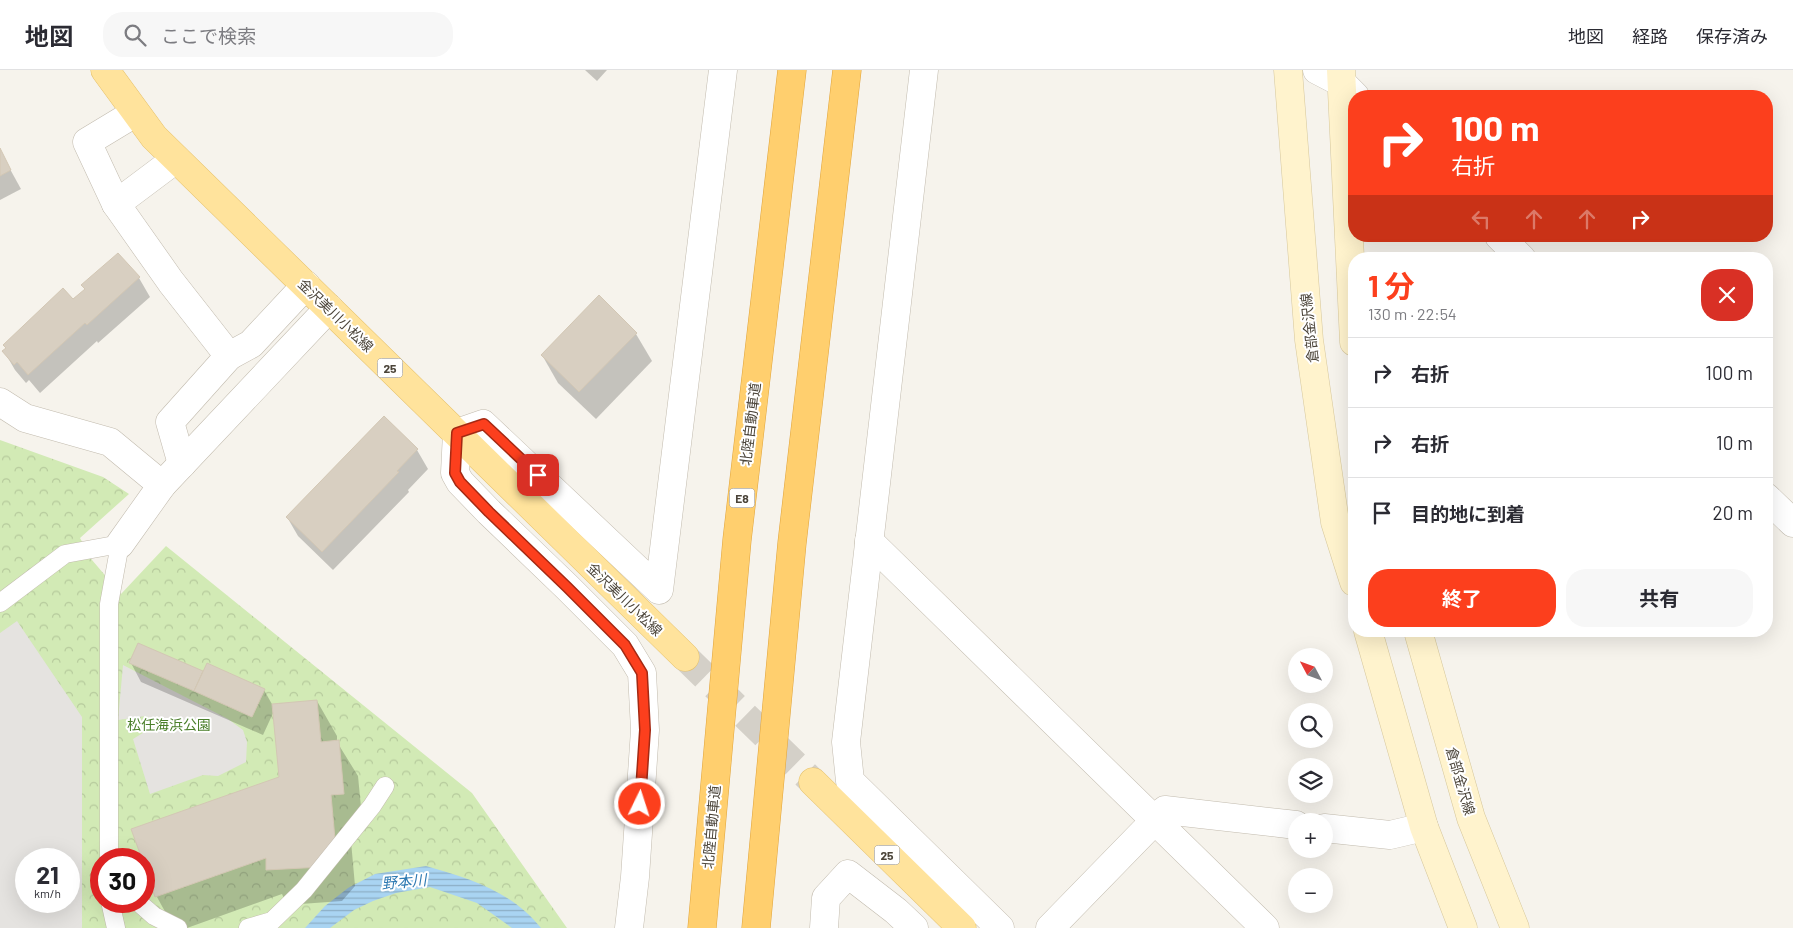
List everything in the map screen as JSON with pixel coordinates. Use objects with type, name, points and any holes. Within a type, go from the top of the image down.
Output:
[{"type":"highway","name":"北陸自動車道","points":[[702,928],[737,540],[792,70]]},
{"type":"highway","points":[[756,928],[792,543],[847,70]]},
{"type":"main road","name":"金沢美川小松線","points":[[105,70],[154,137],[685,657]]},
{"type":"main road","name":"倉部金沢線","points":[[1288,70],[1309,340],[1335,522],[1348,563]]},
{"type":"main road","points":[[1346,83],[1348,148]]},
{"type":"main road","points":[[1370,637],[1424,826],[1462,928]]},
{"type":"main road","name":"倉部金沢線","points":[[1420,637],[1471,818],[1515,928]]},
{"type":"main road","name":"25","points":[[813,782],[962,928]]},
{"type":"street","points":[[629,928],[635,877],[645,730],[642,673],[625,645],[460,482],[455,473],[457,433],[484,424],[659,590],[723,70]]},
{"type":"street","points":[[924,70],[846,742],[850,781],[1000,928]]},
{"type":"street","points":[[1317,70],[1346,83]]},
{"type":"street","points":[[135,113],[86,142],[116,204],[171,282],[229,356]]},
{"type":"street","points":[[116,204],[176,159]]},
{"type":"street","points":[[1505,242],[1515,252]]},
{"type":"street","points":[[182,464],[170,422],[229,356],[251,344],[306,285]]},
{"type":"street","points":[[120,544],[162,485],[329,308]]},
{"type":"street","points":[[0,402],[25,418],[110,442],[162,485]]},
{"type":"street","points":[[1773,504],[1793,523]]},
{"type":"street","points":[[869,541],[1264,928]]},
{"type":"street","points":[[1050,928],[1165,810],[1288,824]]},
{"type":"street","points":[[1333,829],[1390,835],[1424,826]]},
{"type":"street","points":[[824,928],[826,898],[848,874],[896,911],[914,928]]},
{"type":"lane","points":[[0,603],[66,554],[120,544],[110,604],[109,848]]},
{"type":"lane","points":[[248,928],[272,921],[304,890],[372,806],[385,786]]},
{"type":"lane","points":[[113,913],[116,928]]},
{"type":"lane","points":[[151,913],[178,928]]},
{"type":"green space","name":"松任海浜公園","points":[[0,440],[103,477],[129,494],[80,538],[92,560],[121,594],[166,546],[472,793],[567,928],[0,928]]},
{"type":"shaded area","points":[[17,621],[82,717],[82,928],[0,928],[0,633]]},
{"type":"shaded area","points":[[123,665],[228,719],[243,730],[247,742],[246,762],[218,776],[203,775],[150,794],[133,739],[159,723],[146,716],[118,720]]},
{"type":"water","name":"野本川","points":[[426,866],[474,881],[504,896],[530,915],[541,928],[512,928],[477,903],[430,887],[396,893],[373,901],[354,910],[330,928],[305,928],[325,906],[348,888],[375,874]]},
{"type":"building","points":[[0,148],[11,170],[0,176]]},
{"type":"building","points":[[118,253],[140,277],[87,325],[85,323],[28,375],[17,362],[14,365],[2,351],[6,348],[3,345],[63,288],[73,299],[85,289],[81,285]]},
{"type":"building","points":[[599,295],[637,333],[579,392],[541,355]]},
{"type":"building","points":[[384,416],[418,449],[397,471],[399,472],[322,552],[286,517]]},
{"type":"building","points":[[138,643],[203,671],[194,691],[129,663]]},
{"type":"building","points":[[207,663],[265,689],[252,717],[194,691]]},
{"type":"building","points":[[317,700],[321,742],[339,740],[344,794],[331,795],[336,850],[322,867],[266,870],[266,858],[155,897],[155,848],[138,848],[131,829],[279,777],[272,704]]},
{"type":"tunnel","points":[[685,657],[813,782]]},
{"type":"route","points":[[538,475],[484,424],[457,433],[455,473],[460,482],[625,645],[642,673],[645,730],[640,804]]}]
